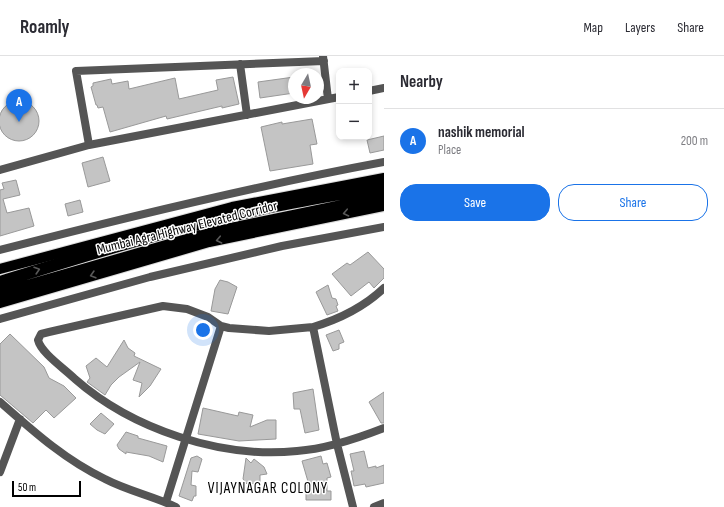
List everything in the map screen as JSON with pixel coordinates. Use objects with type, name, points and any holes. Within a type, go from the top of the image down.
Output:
[{"type":"highway","name":"Mumbai Agra Highway Elevated Corridor","points":[[0,282],[106,249],[210,221],[264,208],[384,186]]},
{"type":"highway","name":"Mumbai Agra Highway Elevated Corridor","points":[[0,294],[211,233],[384,197]]},
{"type":"main road","points":[[0,269],[232,207],[384,178]]},
{"type":"main road","points":[[0,302],[209,242],[384,206]]},
{"type":"street","points":[[89,145],[76,71],[240,64],[324,58],[328,99]]},
{"type":"street","points":[[240,64],[247,115]]},
{"type":"street","points":[[372,90],[384,88]]},
{"type":"street","points":[[0,170],[89,145],[336,98]]},
{"type":"street","points":[[0,250],[206,198],[302,177],[384,162]]},
{"type":"street","points":[[0,319],[150,278],[275,248],[384,227]]},
{"type":"street","points":[[384,288],[362,306],[336,320],[313,327],[264,331],[221,326],[195,311],[180,306],[162,306],[41,334],[38,340],[41,346],[51,357],[97,397],[124,413],[185,439],[224,448],[279,452],[317,449],[337,444],[384,428]]},
{"type":"street","points":[[166,502],[221,326]]},
{"type":"street","points":[[313,327],[337,444],[353,507]]},
{"type":"street","points":[[0,402],[59,452],[90,472],[128,489],[176,507]]},
{"type":"street","points":[[0,472],[20,419]]},
{"type":"street","points":[[374,507],[384,503]]},
{"type":"building","points":[[233,77],[239,104],[222,108],[222,106],[167,119],[166,116],[110,132],[103,107],[98,108],[96,105],[91,87],[93,86],[93,83],[111,79],[112,84],[128,81],[129,89],[175,78],[179,99],[218,90],[216,80]]},
{"type":"building","points":[[288,78],[288,94],[260,98],[258,82]]},
{"type":"building","points":[[19,101],[27,103],[33,107],[37,113],[39,121],[37,129],[33,135],[27,139],[19,141],[11,139],[5,135],[1,129],[-1,121],[1,113],[5,107],[11,103]]},
{"type":"building","points":[[312,119],[317,144],[310,145],[313,164],[270,171],[261,127],[282,122],[282,124]]},
{"type":"building","points":[[384,136],[384,150],[370,153],[367,140]]},
{"type":"building","points":[[103,157],[110,181],[88,187],[82,163]]},
{"type":"building","points":[[16,180],[20,195],[3,199],[7,213],[29,208],[34,226],[0,236],[0,190],[4,189],[2,183]]},
{"type":"building","points":[[80,200],[83,212],[68,216],[65,204]]},
{"type":"building","points":[[368,252],[384,269],[384,278],[374,288],[369,282],[351,296],[332,274],[347,263],[350,265]]},
{"type":"building","points":[[220,280],[237,287],[228,314],[211,311],[215,289]]},
{"type":"building","points":[[328,285],[332,298],[336,299],[338,311],[327,315],[316,292]]},
{"type":"building","points":[[339,330],[344,342],[339,344],[339,349],[333,351],[326,335]]},
{"type":"building","points":[[10,334],[44,367],[49,378],[64,386],[76,398],[54,418],[46,410],[33,423],[0,395],[0,344]]},
{"type":"building","points":[[124,340],[128,348],[135,353],[134,356],[161,369],[150,386],[139,397],[142,383],[133,380],[140,362],[119,377],[111,385],[105,395],[87,382],[90,378],[86,366],[96,358],[107,367]]},
{"type":"building","points":[[313,389],[319,430],[305,433],[300,409],[294,409],[293,393]]},
{"type":"building","points":[[384,392],[384,423],[381,423],[369,402]]},
{"type":"building","points":[[203,408],[238,416],[239,412],[253,415],[250,427],[267,420],[276,420],[276,439],[239,441],[198,434]]},
{"type":"building","points":[[101,413],[114,424],[105,434],[90,424]]},
{"type":"building","points":[[126,432],[138,436],[138,438],[167,446],[163,462],[149,456],[126,452],[126,454],[119,449],[117,445]]},
{"type":"building","points":[[364,451],[368,468],[376,466],[376,468],[384,465],[384,483],[366,487],[365,484],[354,486],[351,471],[354,471],[350,454]]},
{"type":"building","points":[[197,456],[202,459],[198,472],[192,471],[191,485],[196,486],[196,496],[194,496],[192,501],[179,496],[191,458]]},
{"type":"building","points":[[321,456],[323,464],[327,463],[331,477],[327,478],[327,491],[331,491],[331,500],[306,500],[306,485],[309,485],[302,461]]},
{"type":"building","points":[[246,458],[251,463],[254,459],[264,467],[267,474],[260,475],[260,483],[247,484],[243,479]]},
{"type":"place","name":"nashik memorial","points":[[19,122]]},
{"type":"district","name":"VIJAYNAGAR COLONY","points":[[268,488]]}]
